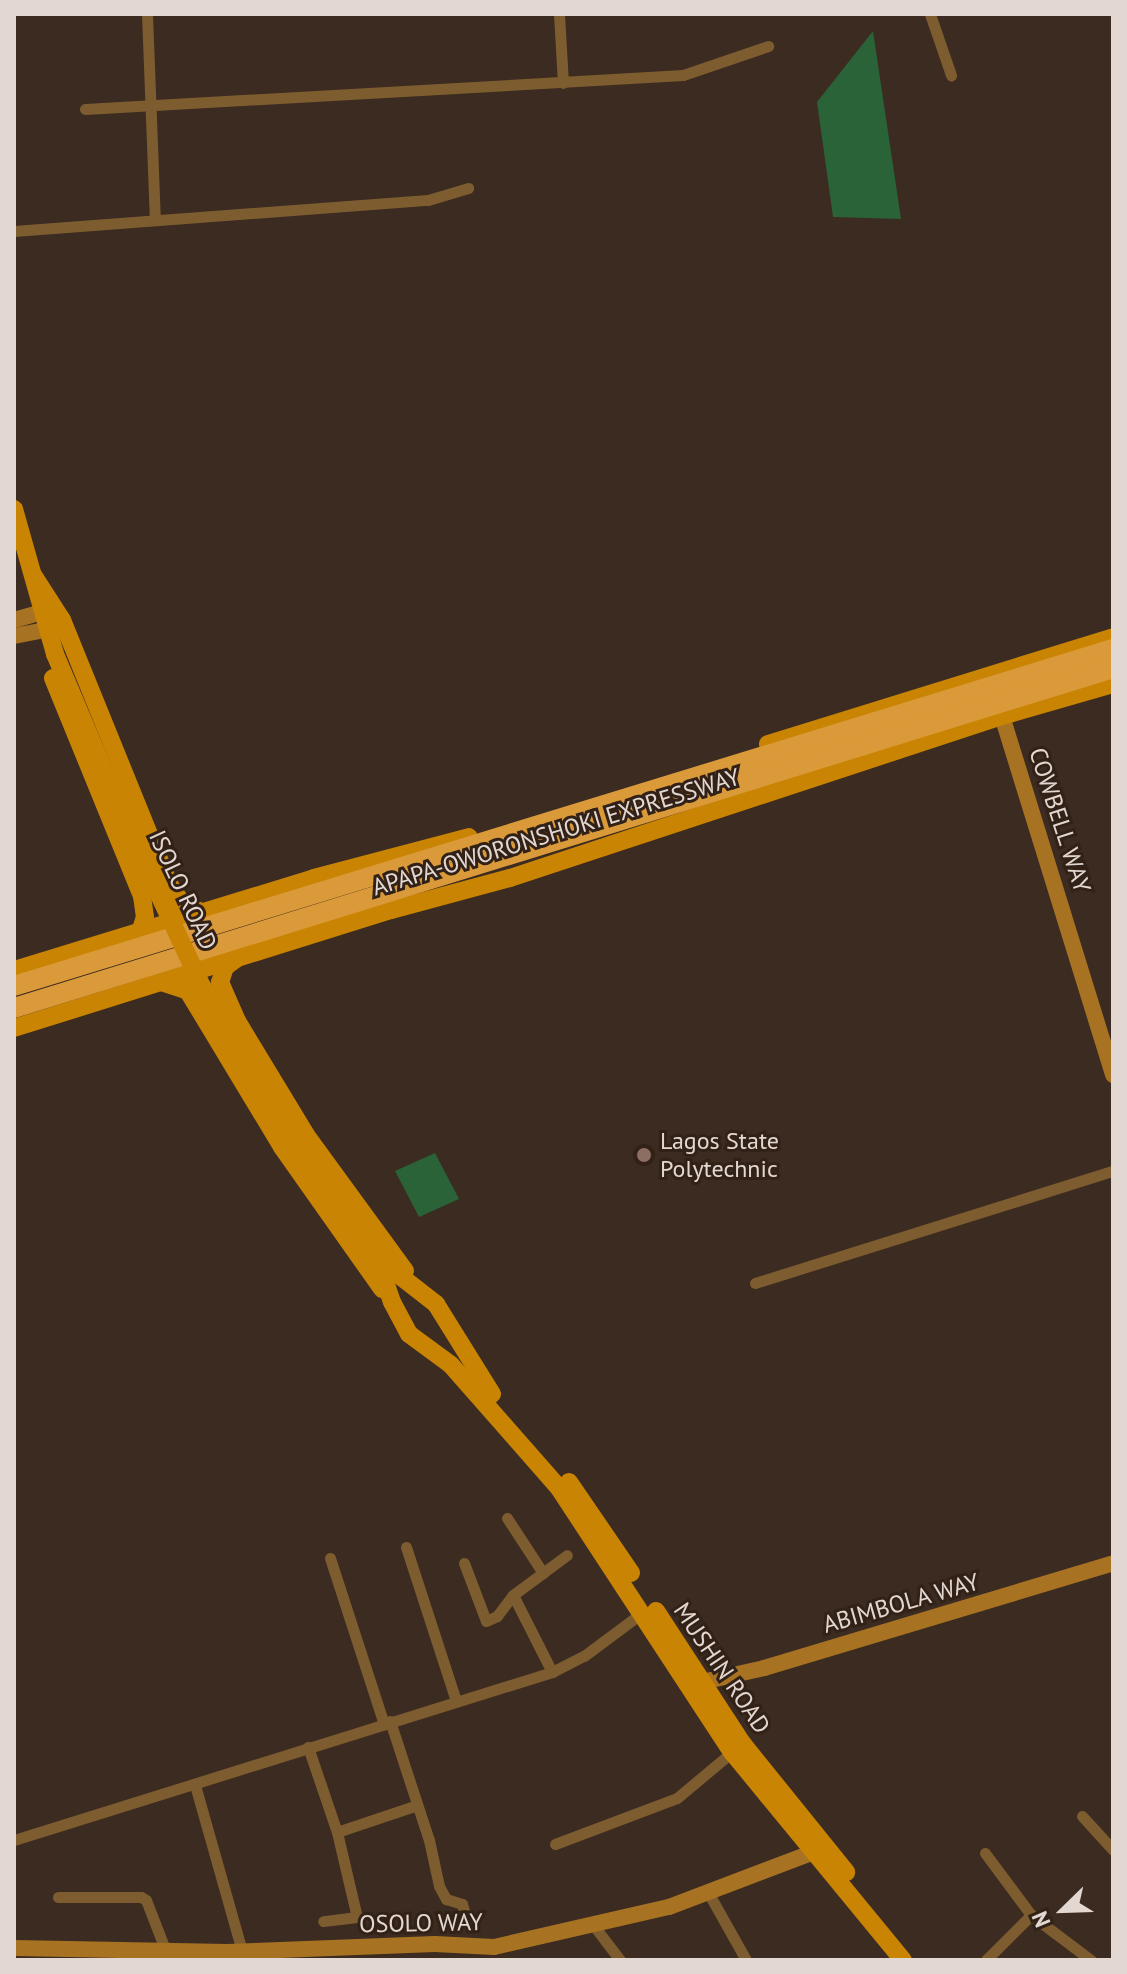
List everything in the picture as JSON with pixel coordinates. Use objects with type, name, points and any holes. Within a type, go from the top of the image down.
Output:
[{"type":"highway","name":"APAPA-OWORONSHOKI EXPRESSWAY","points":[[14,986],[1113,649]]},
{"type":"highway","name":"APAPA-OWORONSHOKI EXPRESSWAY","points":[[14,1008],[1113,668]]},
{"type":"main road","name":"ISOLO ROAD","points":[[14,509],[55,654],[136,846],[202,986],[299,1149],[377,1258]]},
{"type":"main road","points":[[14,542],[37,622],[84,758],[139,889],[145,912],[140,932]]},
{"type":"main road","points":[[33,575],[62,620],[169,884],[183,905],[202,912]]},
{"type":"main road","points":[[37,622],[55,654]]},
{"type":"main road","name":"APAPA-OWORONSHOKI EXPRESSWAY","points":[[14,970],[202,912],[491,831],[1113,637]]},
{"type":"main road","name":"APAPA-OWORONSHOKI EXPRESSWAY","points":[[14,1028],[391,910],[510,878],[1002,716],[1113,684]]},
{"type":"main road","points":[[236,959],[225,967],[220,982],[237,1021],[306,1135],[420,1289]]},
{"type":"main road","points":[[161,982],[180,985],[188,991],[320,1205],[394,1308],[409,1334],[488,1398]]},
{"type":"main road","points":[[377,1258],[394,1308]]},
{"type":"main road","points":[[377,1258],[436,1304],[488,1398]]},
{"type":"main road","points":[[394,1308],[420,1289]]},
{"type":"main road","points":[[431,1352],[446,1346],[452,1329]]},
{"type":"main road","name":"MUSHIN ROAD","points":[[488,1398],[559,1488],[643,1611],[688,1689],[732,1752],[903,1960]]},
{"type":"main road","name":"MUSHIN ROAD","points":[[488,1398],[595,1517],[742,1743],[919,1960]]},
{"type":"street","points":[[147,14],[155,219]]},
{"type":"street","points":[[559,14],[563,83]]},
{"type":"street","points":[[930,14],[951,75]]},
{"type":"street","points":[[85,109],[691,74],[768,46]]},
{"type":"street","points":[[14,231],[428,200],[468,188]]},
{"type":"street","points":[[14,620],[37,622]]},
{"type":"street","points":[[14,636],[37,622]]},
{"type":"street","name":"COWBELL WAY","points":[[1002,716],[1113,1075]]},
{"type":"street","points":[[755,1283],[1113,1171]]},
{"type":"street","points":[[507,1518],[543,1573]]},
{"type":"street","points":[[406,1547],[456,1701]]},
{"type":"street","points":[[464,1563],[486,1621],[497,1616],[513,1595],[567,1555]]},
{"type":"street","points":[[330,1558],[417,1805],[439,1886],[446,1899],[462,1904],[467,1921]]},
{"type":"street","name":"ABIMBOLA WAY","points":[[702,1682],[810,1655],[1113,1563]]},
{"type":"street","points":[[513,1595],[552,1672]]},
{"type":"street","points":[[14,1840],[552,1672],[584,1656],[643,1611]]},
{"type":"street","points":[[308,1747],[337,1832],[357,1917],[323,1921]]},
{"type":"street","points":[[555,1844],[677,1798],[732,1752]]},
{"type":"street","points":[[195,1785],[234,1954]]},
{"type":"street","points":[[337,1832],[417,1805]]},
{"type":"street","points":[[1082,1816],[1113,1850]]},
{"type":"street","name":"OSOLO WAY","points":[[14,1948],[165,1949],[234,1954],[435,1944],[496,1953],[709,1894],[814,1852]]},
{"type":"street","points":[[985,1853],[1031,1915],[1091,1960]]},
{"type":"street","points":[[709,1894],[746,1960]]},
{"type":"street","points":[[58,1897],[141,1897],[146,1900],[165,1949]]},
{"type":"street","points":[[986,1960],[1031,1915]]},
{"type":"street","points":[[594,1926],[620,1960]]},
{"type":"green space","points":[[873,31],[901,219],[833,217],[817,102]]},
{"type":"green space","points":[[435,1153],[459,1199],[419,1217],[395,1171]]},
{"type":"place","name":"Lagos State Polytechnic","points":[[644,1155]]}]
